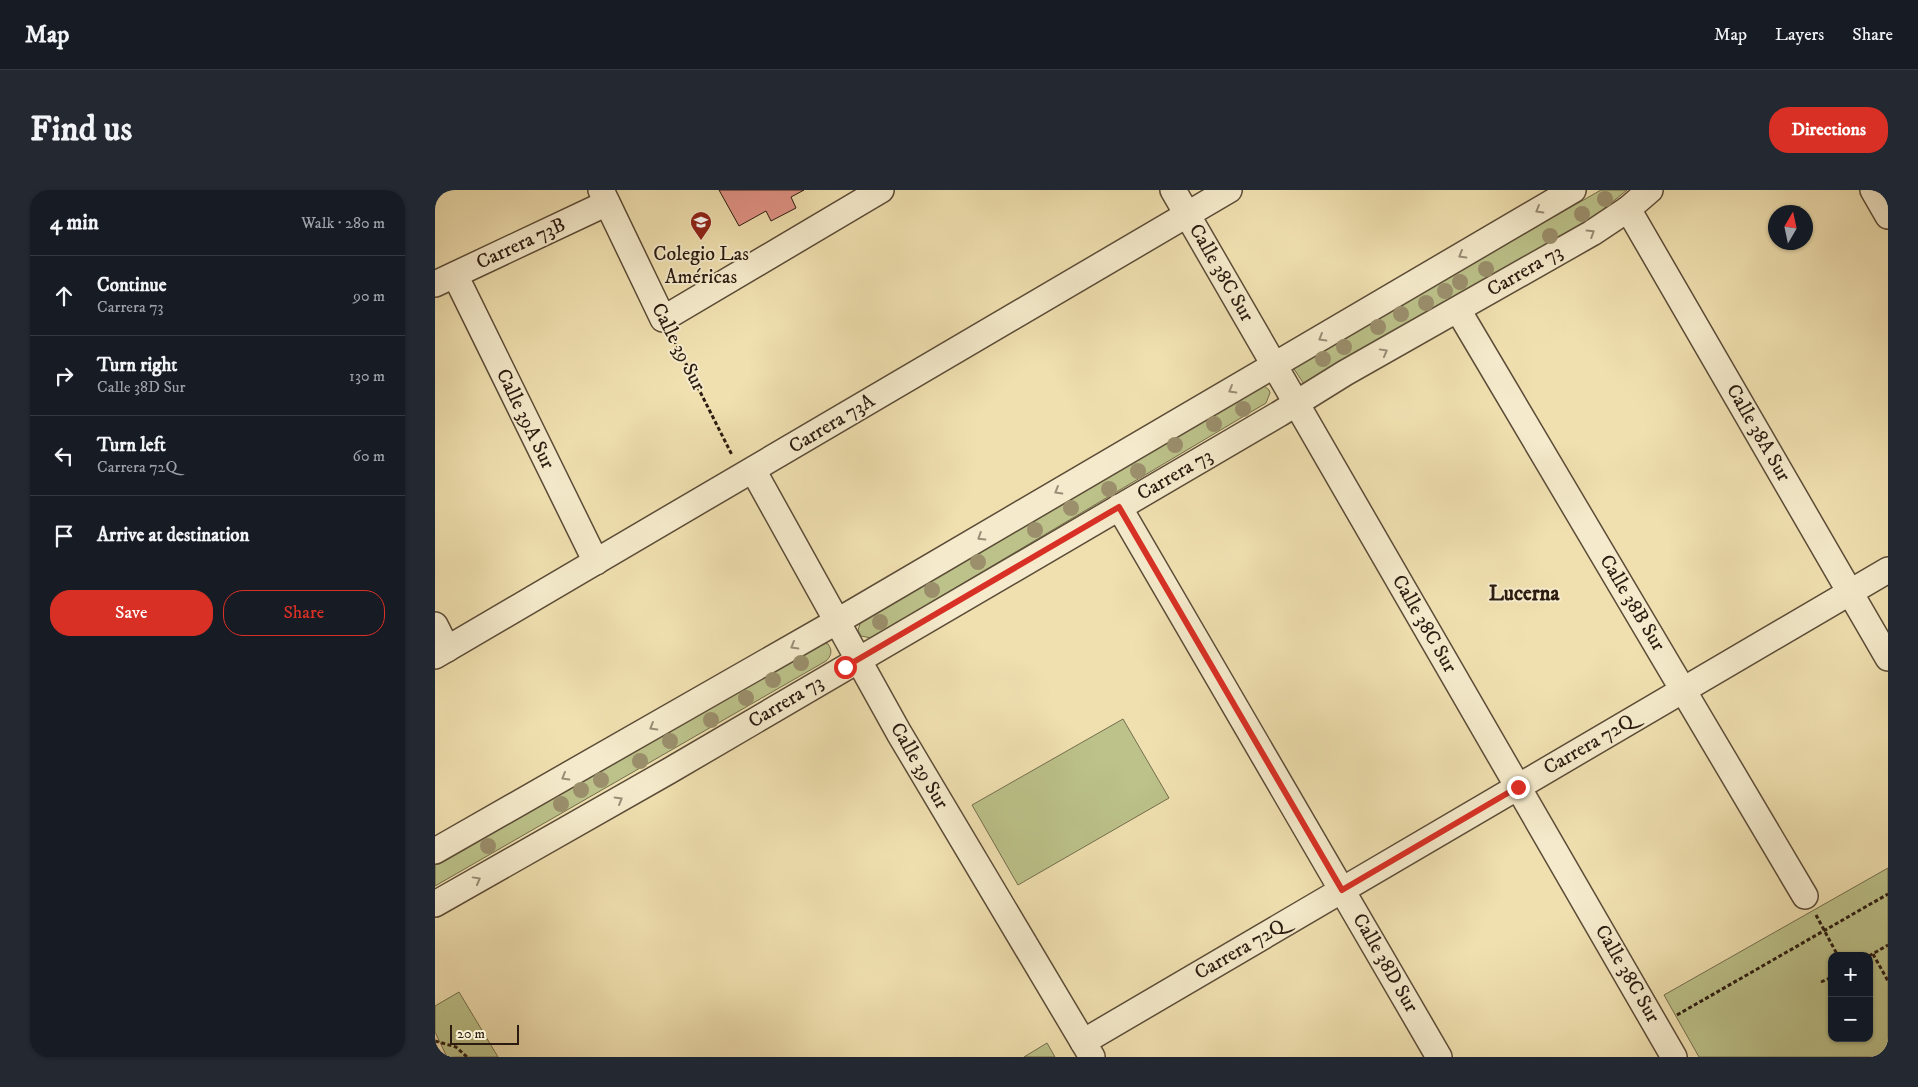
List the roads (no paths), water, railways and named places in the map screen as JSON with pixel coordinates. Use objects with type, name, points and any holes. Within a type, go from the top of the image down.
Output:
[{"type":"street","name":"Calle 39 Sur","points":[[604,196],[663,320],[881,190]]},
{"type":"street","name":"Calle 38C Sur","points":[[1173,190],[1675,1057]]},
{"type":"street","name":"Carrera 73A","points":[[441,653],[1229,190]]},
{"type":"street","points":[[435,851],[836,622],[1573,190]]},
{"type":"street","name":"Carrera 73","points":[[435,904],[625,797],[1279,414],[1296,402],[1592,233],[1628,209],[1650,190]]},
{"type":"street","name":"Carrera 73B","points":[[445,280],[604,196]]},
{"type":"street","name":"Calle 38A Sur","points":[[1628,209],[1888,658]]},
{"type":"street","name":"Calle 39A Sur","points":[[445,280],[596,562]]},
{"type":"street","name":"Calle 38B Sur","points":[[1458,310],[1805,896]]},
{"type":"street","name":"Calle 39 Sur","points":[[748,473],[924,776],[1088,1050]]},
{"type":"street","name":"Calle 38D Sur","points":[[1119,507],[1439,1057]]},
{"type":"street","name":"Carrera 72Q","points":[[1088,1050],[1342,890],[1888,570]]},
{"type":"street","points":[[435,624],[441,653]]},
{"type":"place","name":"Colegio Las Américas","points":[[701,241]]},
{"type":"district","name":"Lucerna","points":[[1524,594]]}]
